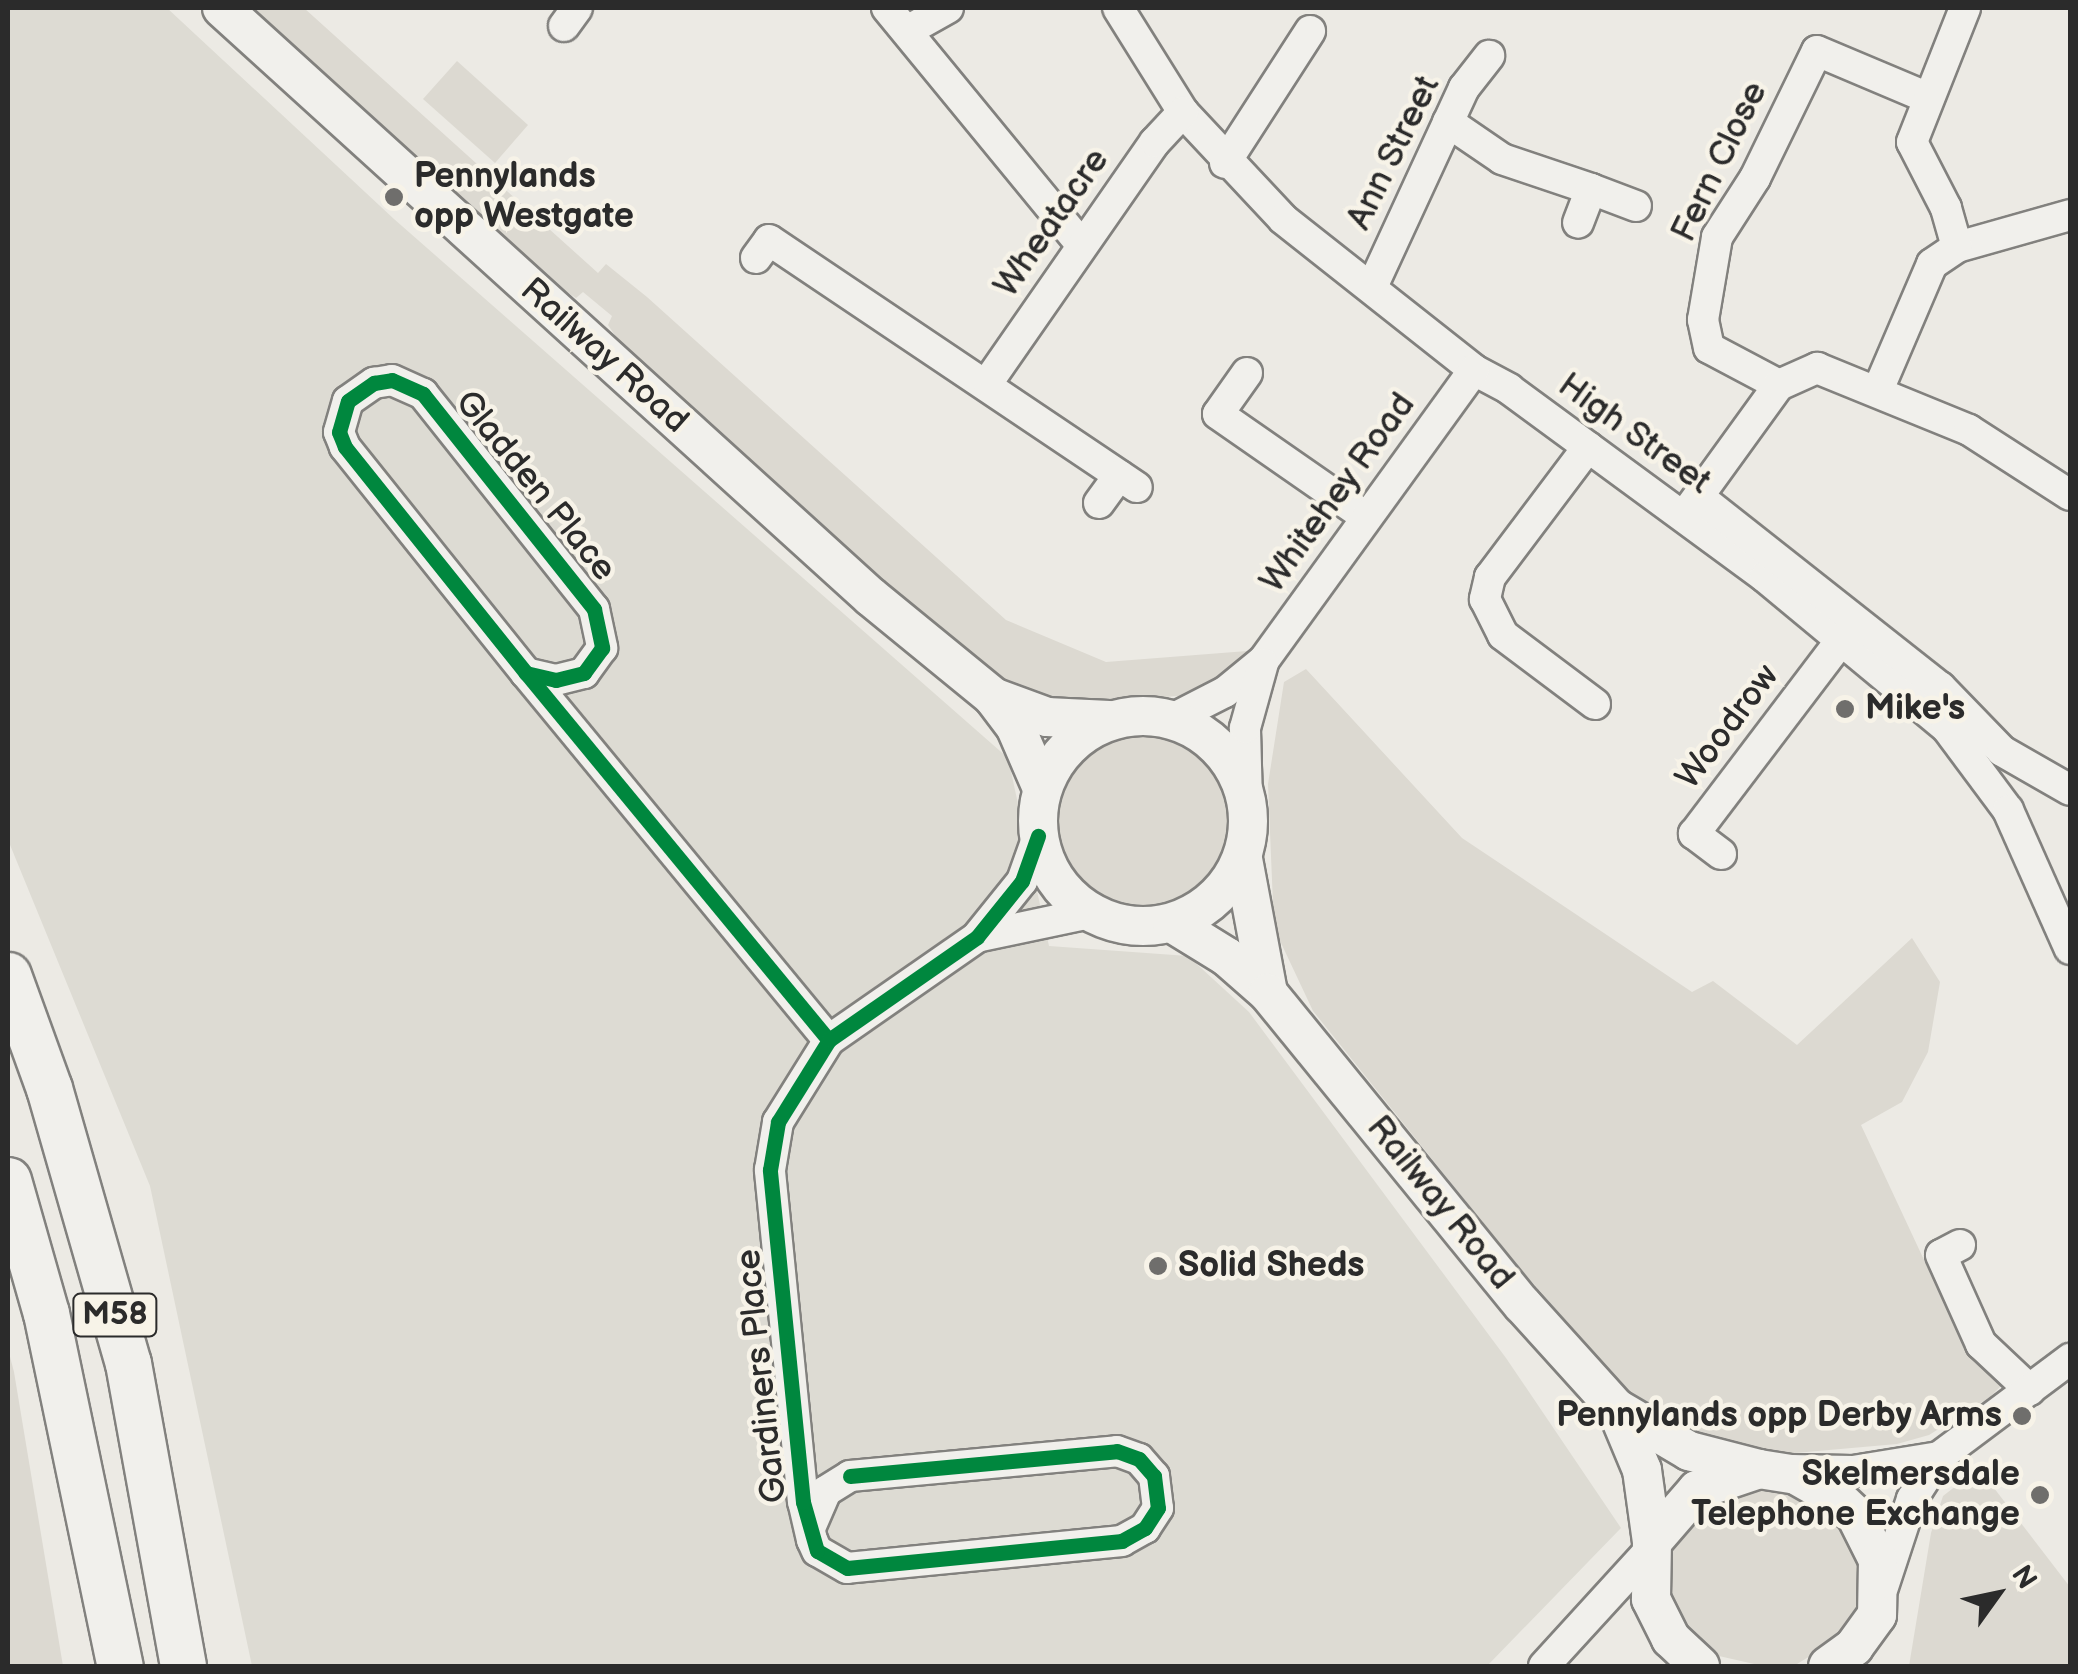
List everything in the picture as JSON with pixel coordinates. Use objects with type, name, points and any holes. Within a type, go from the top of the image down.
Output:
[{"type":"highway","name":"M58","points":[[8,974],[50,1088],[128,1363],[183,1666]]},
{"type":"highway","name":"M58","points":[[8,1180],[46,1313],[120,1666]]},
{"type":"highway","name":"M58","points":[[46,1313],[98,1666]]},
{"type":"main road","name":"Railway Road","points":[[222,8],[871,597],[993,698],[1016,726],[1042,788]]},
{"type":"main road","name":"Railway Road","points":[[993,698],[1047,716],[1109,720]]},
{"type":"main road","points":[[1172,719],[1222,750],[1248,801],[1242,858],[1202,910],[1172,924],[1144,928],[1090,913],[1065,893],[1038,836],[1042,788],[1057,759],[1080,735],[1109,720],[1172,719]]},
{"type":"main road","name":"Railway Road","points":[[1242,858],[1268,994]]},
{"type":"main road","name":"Railway Road","points":[[1172,924],[1227,957],[1268,994],[1546,1333],[1616,1408],[1689,1451],[1818,1484],[1856,1516],[1878,1560],[1882,1594]]},
{"type":"main road","name":"Railway Road","points":[[1616,1408],[1642,1470],[1651,1546],[1651,1599],[1659,1620],[1700,1666]]},
{"type":"main road","points":[[1651,1546],[1697,1490],[1765,1470]]},
{"type":"main road","points":[[1828,1666],[1867,1633],[1882,1594]]},
{"type":"main road","points":[[1882,1594],[1882,1666]]},
{"type":"street","points":[[948,8],[897,19],[1082,246]]},
{"type":"street","name":"High Street","points":[[1118,8],[1184,112],[1225,163],[1283,219],[1474,370],[1588,448],[1692,506],[1947,728],[1988,776],[2070,949]]},
{"type":"street","points":[[1957,247],[1946,208],[1912,142],[1926,97],[1965,8]]},
{"type":"street","points":[[1225,163],[1310,31]]},
{"type":"street","name":"Fern Close","points":[[1779,385],[1709,348],[1707,274],[1717,238],[1755,178],[1804,45],[1926,97]]},
{"type":"street","name":"Ann Street","points":[[1372,286],[1448,122],[1489,56]]},
{"type":"street","name":"Wheatacre","points":[[988,382],[1082,246],[1184,112]]},
{"type":"street","points":[[1448,122],[1502,159],[1636,206]]},
{"type":"street","points":[[1578,224],[1591,190]]},
{"type":"street","points":[[1878,390],[1932,264],[1957,247],[2070,215]]},
{"type":"street","points":[[756,258],[769,240],[988,382],[1128,481],[1099,503]]},
{"type":"street","points":[[2070,495],[1969,430],[1818,368],[1779,385],[1692,506],[1940,687],[2002,752],[2070,790]]},
{"type":"street","name":"Whitehey Road","points":[[1272,648],[1474,370]]},
{"type":"street","points":[[1247,372],[1218,414],[1366,517]]},
{"type":"street","name":"Gladden Place","points":[[583,744],[574,710],[584,673],[596,660],[603,634],[583,594],[423,394],[392,380],[359,390],[340,416],[345,447],[583,744],[828,1040]]},
{"type":"street","points":[[1588,448],[1490,578],[1484,599],[1503,635],[1595,704]]},
{"type":"street","name":"Woodrow","points":[[1721,854],[1694,834],[1842,639]]},
{"type":"street","points":[[1172,719],[1225,692],[1272,648]]},
{"type":"street","points":[[1248,801],[1245,728],[1272,648]]},
{"type":"street","points":[[526,673],[556,680],[584,673]]},
{"type":"street","name":"Gardiners Place","points":[[850,1476],[1117,1451],[1146,1466],[1159,1497],[1145,1528],[1122,1541],[860,1568],[825,1558],[810,1528],[770,1170],[778,1122],[828,1040],[978,937],[1022,881],[1038,836]]},
{"type":"street","name":"Gardiners Place","points":[[978,937],[1090,913]]},
{"type":"street","points":[[1960,1245],[1941,1255],[1981,1344],[2030,1390]]},
{"type":"street","points":[[1882,1594],[1908,1509],[1942,1456],[2070,1359]]},
{"type":"street","points":[[799,1432],[821,1462],[850,1476]]},
{"type":"street","points":[[1765,1470],[1853,1472],[1942,1456]]},
{"type":"street","points":[[810,1528],[826,1491],[850,1476]]},
{"type":"street","points":[[1544,1666],[1651,1546]]},
{"type":"shaded area","points":[[8,8],[167,8],[394,219],[1008,758],[1049,946],[1188,956],[1249,1012],[1506,1358],[1621,1528],[1487,1666],[252,1666],[150,1186],[8,840]]},
{"type":"shaded area","points":[[247,8],[304,8],[598,273],[606,264],[647,297],[1006,620],[1106,662],[1260,650],[1238,674],[1190,695],[1063,705],[1027,695],[943,638],[641,374],[608,325],[612,316],[583,292],[576,298],[516,258]]},
{"type":"shaded area","points":[[457,61],[528,125],[495,163],[423,99]]},
{"type":"shaded area","points":[[1306,669],[1462,838],[1692,992],[1713,981],[1797,1045],[1912,938],[1940,982],[1928,1052],[1902,1102],[1861,1125],[1967,1352],[1981,1344],[2007,1380],[1990,1397],[1929,1435],[1897,1444],[1749,1457],[1642,1407],[1518,1266],[1313,1011],[1274,928],[1268,784],[1284,682]]},
{"type":"shaded area","points":[[1142,734],[1175,741],[1203,759],[1221,787],[1228,820],[1221,853],[1203,881],[1175,899],[1142,906],[1109,899],[1081,881],[1063,853],[1056,820],[1063,787],[1081,759],[1109,741]]},
{"type":"shaded area","points":[[8,1349],[14,1372],[63,1666],[8,1666]]},
{"type":"shaded area","points":[[1970,1475],[1984,1475],[2070,1587],[2070,1666],[1909,1666],[1931,1533],[1943,1496]]},
{"type":"shaded area","points":[[1756,1488],[1793,1493],[1836,1517],[1861,1557],[1862,1597],[1843,1636],[1797,1664],[1763,1666],[1710,1654],[1689,1637],[1667,1599],[1667,1553],[1692,1511]]},
{"type":"cycle path","points":[[392,380],[423,394],[594,609],[602,648],[584,673],[556,680],[526,673],[345,447],[339,432],[348,401],[374,383],[392,380]]},
{"type":"cycle path","points":[[526,673],[829,1040]]},
{"type":"cycle path","points":[[850,1476],[1117,1451],[1139,1459],[1154,1476],[1158,1508],[1145,1528],[1122,1541],[847,1568],[817,1551],[803,1502],[770,1170],[778,1122],[829,1040],[977,937],[1022,881],[1038,836]]},
{"type":"place","name":"Pennylands opp Westgate","points":[[394,197]]},
{"type":"place","name":"Mike's","points":[[1845,709]]},
{"type":"place","name":"Solid Sheds","points":[[1158,1266]]},
{"type":"place","name":"Pennylands opp Derby Arms","points":[[2022,1416]]},
{"type":"place","name":"Skelmersdale Telephone Exchange","points":[[2040,1495]]}]
